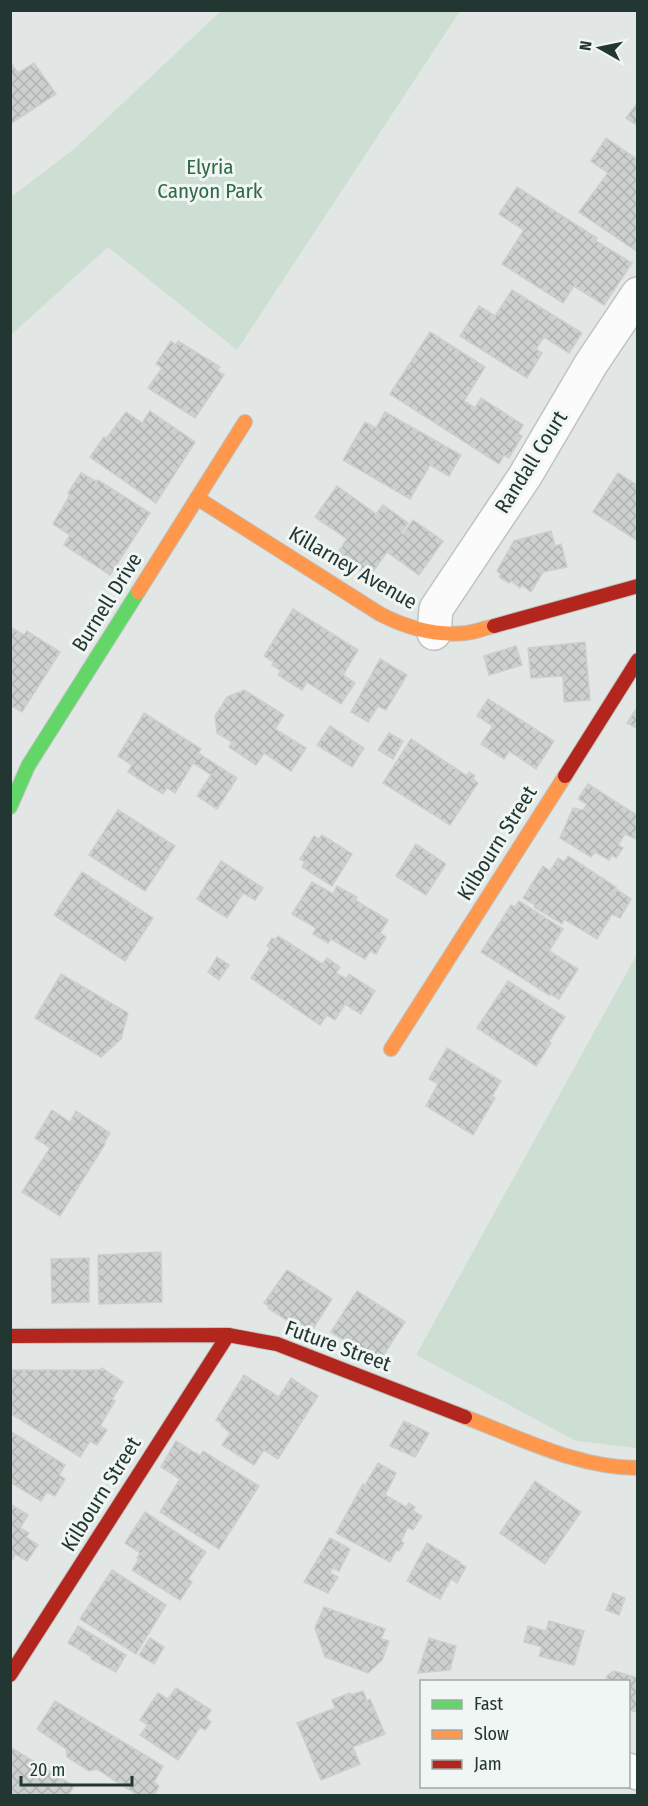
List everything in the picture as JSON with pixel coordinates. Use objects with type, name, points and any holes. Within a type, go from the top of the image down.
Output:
[{"type":"street","name":"Randall Court","points":[[434,633],[436,609],[525,476],[591,364],[638,294]]},
{"type":"street","name":"Burnell Drive","points":[[10,807],[28,766],[245,422]]},
{"type":"street","name":"Killarney Avenue","points":[[197,498],[380,614],[402,625],[434,633],[467,633],[638,586]]},
{"type":"street","name":"Kilbourn Street","points":[[392,1049],[638,660]]},
{"type":"street","name":"Kilbourn Street","points":[[10,1675],[228,1335]]},
{"type":"street","name":"Future Street","points":[[10,1336],[228,1335],[277,1344],[569,1457],[621,1468],[638,1468]]},
{"type":"green space","name":"Elyria Canyon Park","points":[[222,10],[460,11],[237,350],[108,247],[11,335],[11,197],[74,149]]},
{"type":"green space","points":[[637,954],[638,1448],[576,1441],[416,1355]]},
{"type":"building","points":[[10,62],[18,73],[34,63],[56,94],[10,124]]},
{"type":"building","points":[[638,102],[638,126],[626,118]]},
{"type":"building","points":[[606,138],[638,160],[638,252],[579,212],[608,173],[591,161]]},
{"type":"building","points":[[517,187],[632,263],[604,305],[574,286],[563,303],[502,264],[524,230],[499,214]]},
{"type":"building","points":[[512,290],[582,333],[569,353],[544,337],[536,349],[542,353],[527,378],[460,336],[479,306],[495,316]]},
{"type":"building","points":[[430,332],[485,367],[464,401],[475,408],[481,398],[523,425],[518,434],[522,436],[509,458],[504,455],[499,464],[390,394]]},
{"type":"building","points":[[171,341],[176,345],[178,341],[220,367],[217,370],[224,375],[195,418],[148,388],[162,368],[156,364]]},
{"type":"building","points":[[150,411],[195,442],[156,503],[90,457],[126,412],[142,423]]},
{"type":"building","points":[[385,412],[461,455],[449,476],[430,465],[410,499],[343,460],[365,422],[376,428]]},
{"type":"building","points":[[81,473],[97,482],[98,480],[150,513],[110,575],[64,545],[70,535],[53,524]]},
{"type":"building","points":[[618,473],[638,486],[638,541],[593,512]]},
{"type":"building","points":[[337,486],[376,514],[383,505],[408,523],[401,533],[403,534],[413,520],[443,541],[419,575],[387,552],[369,577],[337,554],[347,539],[315,517]]},
{"type":"building","points":[[551,531],[555,546],[561,544],[567,567],[543,572],[531,592],[522,585],[520,588],[511,581],[509,583],[499,577],[501,574],[497,571],[514,541]]},
{"type":"building","points":[[293,609],[358,650],[343,675],[355,683],[341,704],[307,682],[302,690],[278,675],[281,671],[272,665],[274,662],[264,656]]},
{"type":"building","points":[[10,627],[24,635],[27,631],[60,652],[22,712],[10,705]]},
{"type":"building","points":[[585,642],[590,700],[564,702],[563,676],[531,678],[528,648]]},
{"type":"building","points":[[516,646],[522,665],[489,675],[484,656]]},
{"type":"building","points":[[380,659],[407,675],[386,710],[378,706],[368,722],[351,712]]},
{"type":"building","points":[[244,690],[284,715],[275,729],[306,748],[291,771],[264,753],[256,765],[229,747],[232,742],[217,733],[215,716],[227,697]]},
{"type":"building","points":[[488,699],[554,741],[536,769],[509,751],[504,759],[481,744],[493,726],[477,716]]},
{"type":"building","points":[[638,706],[638,729],[627,723]]},
{"type":"building","points":[[144,713],[201,749],[198,753],[237,778],[217,809],[197,796],[211,775],[193,763],[175,793],[167,788],[163,794],[128,772],[132,765],[118,756]]},
{"type":"building","points":[[330,726],[364,748],[352,767],[317,745]]},
{"type":"building","points":[[389,733],[403,741],[393,759],[378,750]]},
{"type":"building","points":[[411,739],[467,776],[469,772],[475,776],[473,779],[478,783],[450,825],[383,783]]},
{"type":"building","points":[[588,784],[638,816],[638,840],[625,834],[618,845],[623,848],[616,858],[612,855],[609,860],[595,852],[591,857],[560,838],[573,808],[583,810],[587,804],[578,799]]},
{"type":"building","points":[[118,810],[175,846],[145,891],[89,855]]},
{"type":"building","points":[[322,835],[352,854],[332,886],[302,867],[305,862],[300,859],[314,836],[319,839]]},
{"type":"building","points":[[416,844],[446,864],[426,895],[396,876]]},
{"type":"building","points":[[568,856],[616,887],[613,891],[615,892],[616,889],[631,899],[620,918],[612,914],[597,939],[564,919],[562,924],[523,898],[543,866],[550,871],[558,858],[564,862]]},
{"type":"building","points":[[221,861],[263,888],[255,900],[243,893],[227,918],[197,899]]},
{"type":"building","points":[[82,872],[153,918],[125,961],[54,915]]},
{"type":"building","points":[[312,882],[333,894],[337,886],[357,897],[355,900],[388,920],[380,933],[386,937],[376,954],[370,951],[365,959],[331,939],[328,943],[313,934],[316,928],[292,914]]},
{"type":"building","points":[[519,901],[563,929],[549,951],[578,969],[559,999],[481,952],[511,905],[515,907]]},
{"type":"building","points":[[278,936],[322,964],[327,958],[340,967],[336,973],[346,979],[349,974],[375,991],[361,1014],[345,1004],[335,1020],[327,1015],[320,1025],[251,978],[270,948],[267,946],[272,938],[275,940]]},
{"type":"building","points":[[217,957],[229,965],[219,980],[208,972]]},
{"type":"building","points":[[61,974],[128,1013],[121,1039],[101,1057],[35,1018]]},
{"type":"building","points":[[508,981],[565,1017],[536,1066],[477,1028]]},
{"type":"building","points":[[447,1048],[501,1081],[492,1096],[495,1098],[473,1135],[426,1106],[438,1084],[429,1079]]},
{"type":"building","points":[[52,1110],[70,1122],[76,1111],[110,1133],[60,1216],[22,1192],[50,1148],[35,1138]]},
{"type":"building","points":[[161,1252],[162,1302],[99,1304],[98,1255]]},
{"type":"building","points":[[89,1258],[89,1302],[52,1303],[51,1259]]},
{"type":"building","points":[[287,1270],[332,1299],[309,1335],[264,1303]]},
{"type":"building","points":[[357,1291],[405,1322],[379,1362],[331,1332]]},
{"type":"building","points":[[102,1368],[123,1382],[112,1399],[115,1401],[100,1426],[107,1430],[97,1445],[90,1441],[80,1457],[10,1413],[10,1370],[100,1370]]},
{"type":"building","points":[[244,1375],[279,1397],[291,1378],[318,1396],[278,1459],[264,1450],[254,1465],[222,1445],[230,1433],[216,1420]]},
{"type":"building","points":[[404,1421],[429,1433],[415,1457],[390,1446]]},
{"type":"building","points":[[10,1431],[65,1465],[59,1475],[65,1479],[55,1496],[47,1492],[41,1501],[10,1482]]},
{"type":"building","points":[[176,1441],[200,1456],[203,1451],[259,1486],[219,1549],[160,1512],[180,1479],[161,1467]]},
{"type":"building","points":[[378,1463],[396,1473],[385,1495],[406,1507],[409,1503],[415,1507],[413,1511],[422,1516],[413,1530],[408,1527],[401,1541],[404,1543],[399,1551],[396,1550],[390,1562],[336,1533],[363,1484],[365,1485]]},
{"type":"building","points":[[535,1481],[581,1512],[545,1564],[500,1533]]},
{"type":"building","points":[[10,1504],[28,1515],[20,1528],[29,1533],[26,1537],[38,1545],[27,1561],[15,1554],[13,1559],[10,1557]]},
{"type":"building","points":[[145,1512],[206,1552],[188,1579],[192,1582],[180,1600],[132,1570],[140,1553],[125,1543]]},
{"type":"building","points":[[330,1538],[350,1549],[339,1571],[332,1568],[330,1573],[338,1577],[328,1593],[304,1582]]},
{"type":"building","points":[[427,1543],[466,1567],[457,1583],[451,1579],[440,1599],[407,1581]]},
{"type":"building","points":[[112,1570],[166,1605],[136,1654],[80,1619]]},
{"type":"building","points":[[613,1593],[625,1598],[619,1615],[606,1610]]},
{"type":"building","points":[[324,1607],[385,1629],[381,1639],[389,1641],[382,1660],[368,1673],[325,1657],[315,1628]]},
{"type":"building","points":[[549,1621],[584,1631],[574,1665],[539,1656],[542,1647],[524,1642],[528,1626],[546,1631]]},
{"type":"building","points":[[78,1626],[126,1655],[116,1672],[91,1659],[92,1657],[68,1643]]},
{"type":"building","points":[[150,1638],[164,1647],[154,1664],[139,1655]]},
{"type":"building","points":[[429,1638],[456,1646],[450,1670],[418,1673]]},
{"type":"building","points":[[614,1671],[638,1678],[638,1712],[630,1710],[630,1680],[606,1680],[607,1676]]},
{"type":"building","points":[[176,1688],[211,1710],[206,1718],[211,1722],[205,1730],[200,1727],[178,1760],[140,1735],[148,1725],[140,1720],[158,1693],[168,1699]]},
{"type":"building","points":[[363,1691],[367,1701],[370,1699],[385,1734],[353,1747],[360,1764],[321,1780],[297,1723],[335,1708],[332,1700]]},
{"type":"building","points":[[55,1701],[163,1766],[154,1782],[159,1786],[154,1796],[139,1796],[97,1769],[89,1771],[67,1757],[66,1749],[37,1729]]},
{"type":"building","points":[[10,1747],[74,1786],[68,1796],[10,1796]]},
{"type":"traffic: fast","points":[[10,807],[28,766],[138,592]]},
{"type":"traffic: slow","points":[[138,592],[245,422]]},
{"type":"traffic: slow","points":[[197,498],[390,619],[422,630],[455,634],[494,626]]},
{"type":"traffic: slow","points":[[391,1049],[565,776]]},
{"type":"traffic: slow","points":[[465,1417],[571,1457],[616,1467],[638,1468]]},
{"type":"traffic: jam","points":[[494,626],[638,586]]},
{"type":"traffic: jam","points":[[565,776],[638,660]]},
{"type":"traffic: jam","points":[[10,1336],[228,1335],[277,1344],[465,1417]]},
{"type":"traffic: jam","points":[[10,1675],[228,1335]]}]
